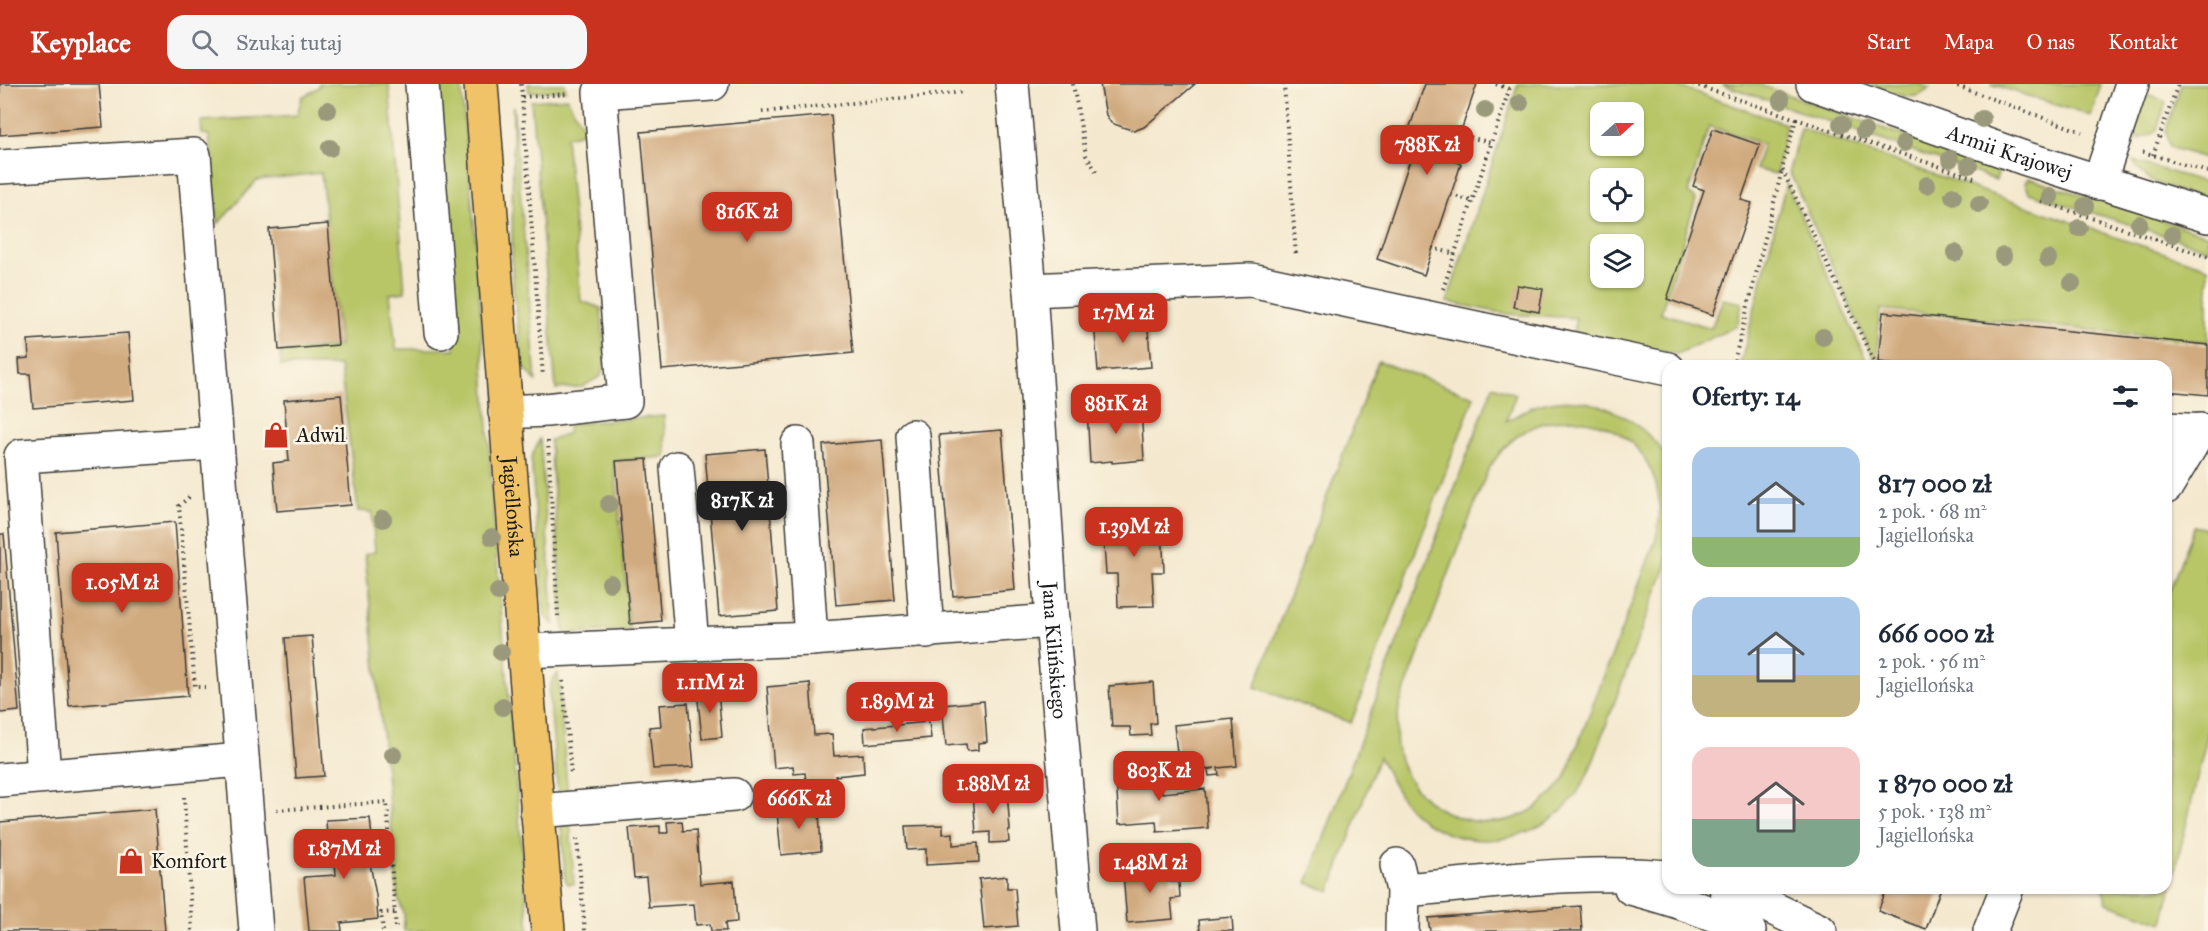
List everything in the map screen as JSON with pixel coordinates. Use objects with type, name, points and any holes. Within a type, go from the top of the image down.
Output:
[{"type":"main road","name":"Jagiellońska","points":[[481,84],[524,651],[548,931]]},
{"type":"street","points":[[422,84],[441,332]]},
{"type":"street","points":[[506,412],[625,401],[600,92],[712,84]]},
{"type":"street","name":"Jana Kilińskiego","points":[[1012,84],[1030,290],[1052,621],[1078,931]]},
{"type":"street","name":"Armii Krajowej","points":[[1813,84],[2098,183],[2208,216]]},
{"type":"street","points":[[2098,183],[2132,84]]},
{"type":"street","points":[[0,167],[194,154],[204,443],[242,760],[256,931]]},
{"type":"street","points":[[1030,290],[1251,280],[1662,368]]},
{"type":"street","points":[[2172,429],[2204,430]]},
{"type":"street","points":[[2172,477],[2204,430]]},
{"type":"street","points":[[914,436],[927,632]]},
{"type":"street","points":[[44,776],[21,456],[204,443]]},
{"type":"street","points":[[798,444],[812,639]]},
{"type":"street","points":[[677,468],[692,644]]},
{"type":"street","points":[[524,651],[812,639],[1052,621]]},
{"type":"street","points":[[0,780],[242,760]]},
{"type":"street","points":[[537,811],[734,795]]},
{"type":"street","points":[[1402,931],[1400,878],[1636,874],[1662,876]]},
{"type":"street","points":[[1586,875],[1675,900],[1717,915],[1749,931]]},
{"type":"street","points":[[1743,894],[1820,931]]},
{"type":"street","points":[[1990,931],[2005,894]]},
{"type":"path","points":[[521,84],[546,410]]},
{"type":"path","points":[[1073,84],[1086,155],[1098,174]]},
{"type":"path","points":[[1284,84],[1298,290]]},
{"type":"path","points":[[1441,295],[1510,86],[1496,84]]},
{"type":"path","points":[[1694,84],[1796,119],[1734,360]]},
{"type":"path","points":[[2153,155],[2178,84]]},
{"type":"path","points":[[522,97],[600,92]]},
{"type":"path","points":[[762,112],[963,92]]},
{"type":"path","points":[[1459,134],[1491,143]]},
{"type":"path","points":[[1782,169],[1872,360]]},
{"type":"path","points":[[1450,195],[1472,201]]},
{"type":"path","points":[[1432,248],[1455,254]]},
{"type":"path","points":[[204,443],[194,492],[179,506],[195,687],[213,687]]},
{"type":"path","points":[[181,765],[192,931]]},
{"type":"path","points":[[247,812],[387,802],[396,931]]},
{"type":"path","points":[[383,931],[381,913],[395,912]]},
{"type":"green space","points":[[319,84],[389,84],[405,292],[390,294],[396,349],[455,349],[435,84],[461,84],[476,245],[496,550],[529,931],[404,931],[404,914],[398,898],[365,554],[375,552],[372,512],[358,511],[340,366],[281,366],[280,352],[340,346],[321,173],[257,180],[218,224],[209,135],[202,134],[201,121],[297,115],[302,97],[319,87]]},
{"type":"green space","points":[[528,84],[565,84],[566,90],[529,92]]},
{"type":"green space","points":[[1518,84],[1672,84],[1786,124],[1776,174],[1755,169],[1763,144],[1709,126],[1688,193],[1696,199],[1661,313],[1711,328],[1723,299],[1742,303],[1737,326],[1677,354],[1573,332],[1576,318],[1507,314],[1447,302]]},
{"type":"green space","points":[[1721,84],[1757,84],[1999,169],[1996,180]]},
{"type":"green space","points":[[1871,84],[1920,84],[1930,88],[1916,96],[1909,97],[1894,94]]},
{"type":"green space","points":[[1991,84],[2101,84],[2091,116]]},
{"type":"green space","points":[[2181,84],[2208,84],[2208,159],[2169,147],[2166,131]]},
{"type":"green space","points":[[2141,91],[2166,102],[2156,132],[2140,139],[2127,136]]},
{"type":"green space","points":[[567,98],[586,132],[566,137],[581,301],[601,308],[605,361],[601,376],[582,387],[556,389],[531,101]]},
{"type":"green space","points":[[513,105],[536,381],[523,366],[512,279]]},
{"type":"green space","points":[[1800,128],[2208,267],[2208,342],[1880,309],[1875,360],[1789,171]]},
{"type":"green space","points":[[2133,161],[2208,183],[2208,199],[2156,183],[2139,170]]},
{"type":"green space","points":[[2028,178],[2208,235],[2208,249],[2029,193],[2025,183]]},
{"type":"green space","points":[[1786,183],[1866,360],[1742,360]]},
{"type":"green space","points":[[1378,361],[1474,397],[1351,723],[1255,687]]},
{"type":"green space","points":[[1493,386],[1516,394],[1506,421],[1534,406],[1566,400],[1594,404],[1633,422],[1662,451],[1662,576],[1592,765],[1581,787],[1567,805],[1550,820],[1531,830],[1510,837],[1488,840],[1467,838],[1446,833],[1426,823],[1409,808],[1396,790],[1379,757],[1330,891],[1307,883]],"holes":[[[1573,419],[1609,428],[1624,437],[1637,448],[1646,462],[1658,492],[1659,509],[1655,542],[1565,778],[1547,799],[1524,814],[1504,821],[1484,822],[1464,819],[1444,811],[1427,800],[1413,785],[1403,767],[1396,742],[1399,706],[1487,472],[1495,460],[1512,440],[1533,427],[1559,420]]]},
{"type":"green space","points":[[664,416],[666,457],[614,461],[630,631],[564,634],[550,440],[567,434],[569,424]]},
{"type":"green space","points":[[540,438],[554,625],[544,615],[531,458]]},
{"type":"green space","points":[[2194,526],[2208,529],[2208,732],[2172,885],[2172,584]]},
{"type":"green space","points":[[558,673],[568,798],[558,796],[549,691]]},
{"type":"green space","points":[[570,819],[574,884],[568,884],[565,879],[561,825]]},
{"type":"green space","points":[[2104,894],[2170,894],[2163,923],[2107,903]]},
{"type":"building","points":[[0,84],[99,84],[103,127],[0,135]]},
{"type":"building","points":[[1100,84],[1195,84],[1144,127],[1134,131],[1111,123],[1106,115]]},
{"type":"building","points":[[1425,84],[1477,84],[1451,160],[1461,164],[1424,275],[1377,259],[1414,148],[1403,146]]},
{"type":"building","points":[[831,115],[853,353],[662,370],[641,132]]},
{"type":"building","points":[[1713,129],[1760,145],[1741,200],[1752,203],[1713,315],[1667,299],[1704,190],[1693,186]]},
{"type":"building","points":[[328,224],[338,345],[279,350],[269,229]]},
{"type":"building","points":[[1517,285],[1543,289],[1539,312],[1513,307]]},
{"type":"building","points":[[1883,312],[2208,345],[2208,395],[2172,392],[2172,360],[1878,360]]},
{"type":"building","points":[[1147,317],[1151,367],[1098,371],[1094,322]]},
{"type":"building","points":[[128,333],[134,400],[33,408],[30,374],[20,374],[19,359],[29,358],[28,340]]},
{"type":"building","points":[[341,395],[351,505],[277,511],[273,463],[289,461],[284,400]]},
{"type":"building","points":[[1141,406],[1144,460],[1090,463],[1087,409]]},
{"type":"building","points":[[1002,430],[1015,590],[953,596],[939,435]]},
{"type":"building","points":[[882,440],[895,600],[836,605],[823,445]]},
{"type":"building","points":[[765,449],[778,611],[719,616],[705,454]]},
{"type":"building","points":[[647,459],[661,621],[630,624],[616,461]]},
{"type":"building","points":[[1142,511],[1152,511],[1159,518],[1159,523],[1162,523],[1164,572],[1152,572],[1154,606],[1118,607],[1117,574],[1106,574],[1104,546],[1098,546],[1097,526],[1136,524],[1135,519]]},
{"type":"building","points":[[175,522],[188,696],[69,706],[56,532]]},
{"type":"building","points":[[0,534],[4,534],[19,711],[0,713]]},
{"type":"building","points":[[312,636],[324,776],[296,778],[285,638]]},
{"type":"building","points":[[1153,682],[1156,723],[1150,724],[1151,735],[1131,736],[1130,727],[1112,727],[1109,686]]},
{"type":"building","points":[[810,683],[814,735],[832,734],[834,756],[863,754],[864,773],[835,776],[836,786],[807,788],[805,773],[794,774],[793,766],[774,768],[767,687]]},
{"type":"building","points":[[718,689],[722,737],[702,739],[697,691]]},
{"type":"building","points":[[984,701],[987,742],[978,743],[978,750],[967,751],[966,744],[946,746],[942,705]]},
{"type":"building","points":[[688,703],[694,767],[653,769],[649,727],[661,726],[659,705]]},
{"type":"building","points":[[1233,719],[1237,766],[1218,768],[1219,775],[1209,776],[1208,770],[1215,768],[1179,771],[1174,725]]},
{"type":"building","points":[[929,722],[931,738],[865,744],[864,728]]},
{"type":"building","points":[[1164,764],[1166,780],[1161,780],[1162,793],[1205,789],[1208,828],[1157,832],[1156,821],[1119,824],[1116,778],[1137,776],[1137,766]]},
{"type":"building","points":[[1007,791],[1009,842],[990,843],[990,832],[976,833],[973,794]]},
{"type":"building","points":[[807,800],[808,810],[819,809],[821,851],[781,855],[777,812],[794,811],[794,801]]},
{"type":"building","points":[[155,809],[165,931],[0,931],[0,822]]},
{"type":"building","points":[[370,818],[372,837],[365,837],[378,919],[341,923],[342,931],[309,931],[304,877],[336,875],[333,837],[327,836],[326,820]]},
{"type":"building","points":[[682,821],[683,831],[696,830],[700,884],[734,881],[737,922],[725,923],[726,931],[711,931],[710,924],[696,925],[694,904],[649,907],[646,877],[634,878],[629,828],[660,826],[660,833],[668,833],[667,822]]},
{"type":"building","points":[[943,825],[943,834],[953,833],[953,845],[978,843],[979,862],[926,865],[926,849],[907,850],[905,826]]},
{"type":"building","points":[[1164,861],[1165,870],[1169,869],[1170,882],[1179,882],[1180,898],[1171,899],[1173,919],[1127,923],[1123,873],[1145,871],[1145,862]]},
{"type":"building","points":[[1007,876],[1007,888],[1015,888],[1018,926],[984,929],[979,879]]},
{"type":"building","points":[[1885,894],[1939,894],[1926,929],[1878,911]]},
{"type":"building","points":[[1580,906],[1582,931],[1430,931],[1428,918]]},
{"type":"building","points":[[1232,917],[1233,931],[1200,931],[1199,920]]},
{"type":"place","name":"Adwil","points":[[276,435]]},
{"type":"place","name":"Komfort","points":[[131,861]]}]
